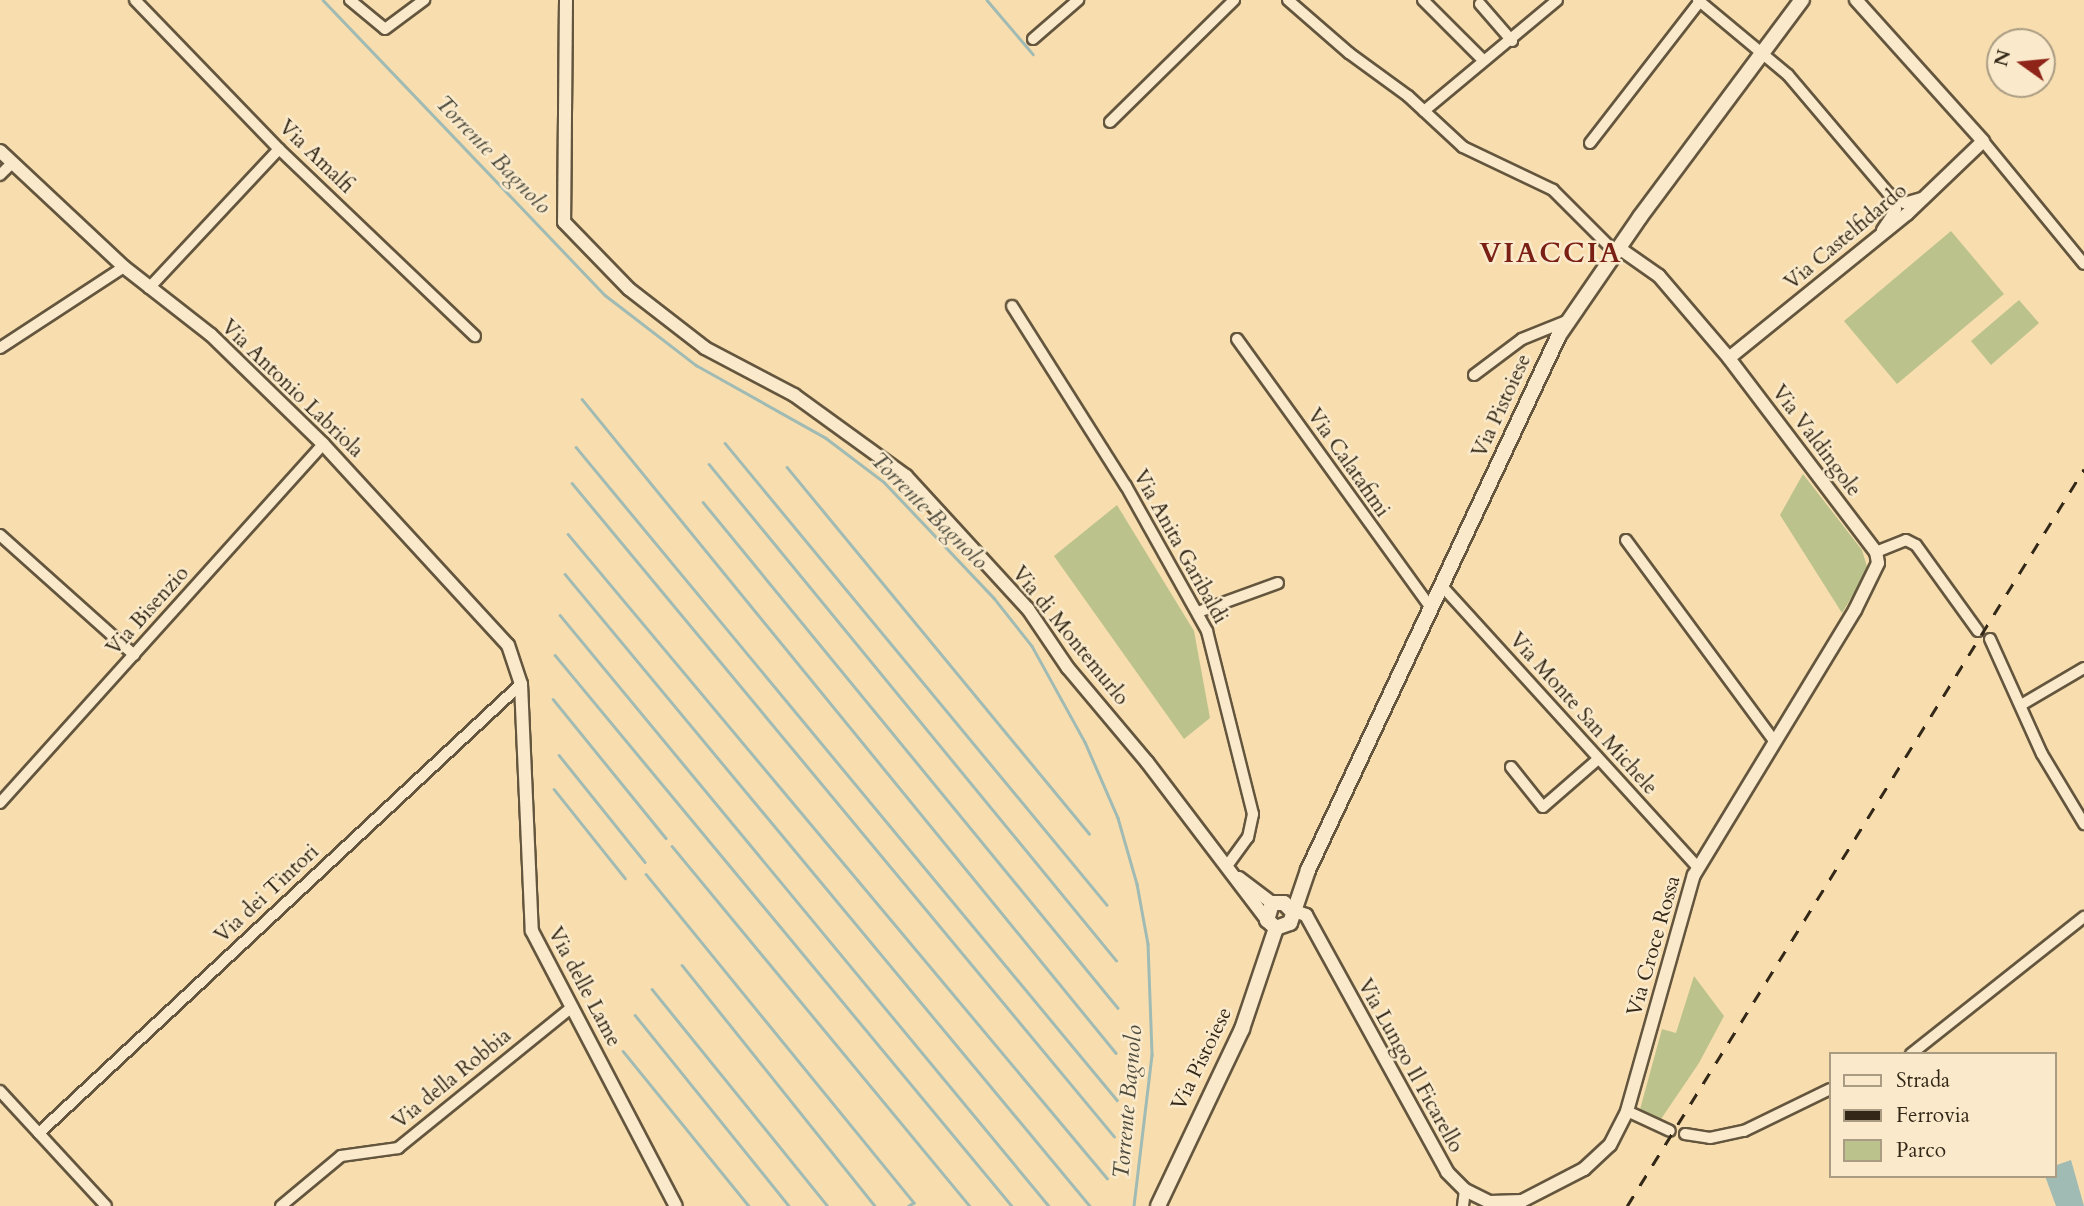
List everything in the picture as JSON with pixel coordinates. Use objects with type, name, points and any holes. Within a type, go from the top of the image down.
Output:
[{"type":"main road","name":"Via Pistoiese","points":[[1158,1206],[1242,1029],[1280,914],[1308,870],[1430,607],[1569,320],[1802,0]]},
{"type":"street","name":"Via Amalfi","points":[[135,0],[279,149],[475,336]]},
{"type":"street","points":[[350,0],[384,29],[424,0]]},
{"type":"street","name":"Via di Montemurlo","points":[[566,0],[561,208],[564,222],[629,289],[705,348],[794,395],[906,476],[1028,609],[1068,668],[1237,877],[1280,914]]},
{"type":"street","points":[[1033,39],[1078,0]]},
{"type":"street","points":[[1110,122],[1234,0]]},
{"type":"street","points":[[1288,0],[1424,111],[1463,147],[1553,190],[1618,250]]},
{"type":"street","points":[[1423,0],[1483,60]]},
{"type":"street","points":[[1424,111],[1483,60],[1512,41],[1557,0]]},
{"type":"street","points":[[1856,0],[1983,141],[2084,264]]},
{"type":"street","points":[[1590,143],[1699,1],[1763,52],[1888,193],[1904,203],[1926,195]]},
{"type":"street","points":[[1479,4],[1512,41]]},
{"type":"street","name":"Via Castelfidardo","points":[[1729,358],[1906,214],[1983,141]]},
{"type":"street","points":[[149,288],[279,149]]},
{"type":"street","name":"Via Antonio Labriola","points":[[0,151],[124,267],[211,335],[323,444],[504,638],[521,684]]},
{"type":"street","points":[[0,175],[12,163]]},
{"type":"street","points":[[1873,241],[1895,213],[1888,193]]},
{"type":"street","name":"Via Valdingole","points":[[1618,250],[1659,276],[1729,358],[1876,552]]},
{"type":"street","points":[[0,348],[124,267]]},
{"type":"street","name":"Via Anita Garibaldi","points":[[1012,306],[1126,486],[1208,631],[1253,814],[1248,837],[1228,865]]},
{"type":"street","points":[[1474,375],[1522,339],[1569,320]]},
{"type":"street","name":"Via Calatafimi","points":[[1237,339],[1430,607]]},
{"type":"street","name":"Via Bisenzio","points":[[0,803],[323,444]]},
{"type":"street","points":[[0,535],[134,655]]},
{"type":"street","points":[[1626,540],[1775,742]]},
{"type":"street","points":[[1876,552],[1906,540],[1916,545],[1978,631]]},
{"type":"street","name":"Via Croce Rossa","points":[[1465,1190],[1490,1202],[1507,1204],[1544,1191],[1599,1156],[1618,1132],[1627,1111],[1698,867],[1873,579],[1876,552]]},
{"type":"street","points":[[1198,612],[1278,583]]},
{"type":"street","name":"Via Monte San Michele","points":[[1441,585],[1597,760],[1698,867]]},
{"type":"street","points":[[1990,639],[2042,754],[2084,824]]},
{"type":"street","points":[[2021,705],[2084,668]]},
{"type":"street","name":"Via delle Lame","points":[[521,684],[528,912],[539,948],[676,1206]]},
{"type":"street","name":"Via dei Tintori","points":[[39,1133],[521,684]]},
{"type":"street","points":[[1511,767],[1543,807],[1597,760]]},
{"type":"street","name":"Via Lungo Il Ficarello","points":[[1280,914],[1303,912],[1447,1172],[1465,1190]]},
{"type":"street","points":[[1914,1052],[2084,917]]},
{"type":"street","name":"Via della Robbia","points":[[281,1206],[341,1156],[398,1147],[572,1007]]},
{"type":"street","points":[[1685,1134],[1710,1138],[1744,1131],[1828,1090]]},
{"type":"street","points":[[0,1091],[106,1206]]},
{"type":"street","points":[[1627,1111],[1670,1131]]},
{"type":"street","points":[[1463,1206],[1465,1190]]},
{"type":"green space","points":[[1951,231],[2004,294],[1897,384],[1844,321]]},
{"type":"green space","points":[[2019,300],[2039,323],[1991,365],[1971,341]]},
{"type":"green space","points":[[1803,474],[1862,550],[1868,570],[1842,613],[1780,515]]},
{"type":"green space","points":[[1117,505],[1194,631],[1210,718],[1184,739],[1054,556]]},
{"type":"green space","points":[[1694,976],[1724,1016],[1699,1063],[1659,1122],[1639,1113],[1662,1029],[1676,1033]]},
{"type":"water","points":[[2071,1160],[2084,1206],[2056,1206],[2046,1178],[2056,1178],[2056,1165]]},
{"type":"waterway","name":"Torrente Bagnolo","points":[[323,0],[605,295],[696,365],[826,438],[884,482],[994,598],[1032,646],[1085,742],[1118,818],[1137,884],[1148,944],[1152,1055],[1134,1206]]},
{"type":"waterway","points":[[987,0],[1033,54]]},
{"type":"waterway","points":[[582,399],[1116,1053]]},
{"type":"waterway","points":[[725,443],[1107,905]]},
{"type":"waterway","points":[[576,447],[1117,1100]]},
{"type":"waterway","points":[[709,464],[1116,960]]},
{"type":"waterway","points":[[787,467],[1089,834]]},
{"type":"waterway","points":[[572,483],[1114,1136]]},
{"type":"waterway","points":[[703,502],[1118,1008]]},
{"type":"waterway","points":[[568,534],[1107,1178]]},
{"type":"waterway","points":[[565,574],[1090,1206]]},
{"type":"waterway","points":[[560,615],[1049,1206]]},
{"type":"waterway","points":[[555,655],[1012,1206]]},
{"type":"waterway","points":[[553,699],[666,838]]},
{"type":"waterway","points":[[559,755],[645,862]]},
{"type":"waterway","points":[[554,789],[625,878]]},
{"type":"waterway","points":[[672,846],[970,1206]]},
{"type":"waterway","points":[[646,874],[914,1203],[909,1206]]},
{"type":"waterway","points":[[682,965],[875,1206]]},
{"type":"waterway","points":[[652,989],[828,1206]]},
{"type":"waterway","points":[[635,1015],[789,1206]]},
{"type":"waterway","points":[[623,1051],[749,1206]]},
{"type":"railway","points":[[1627,1206],[2084,469]]},
{"type":"district","name":"VIACCIA","points":[[1551,253]]}]
